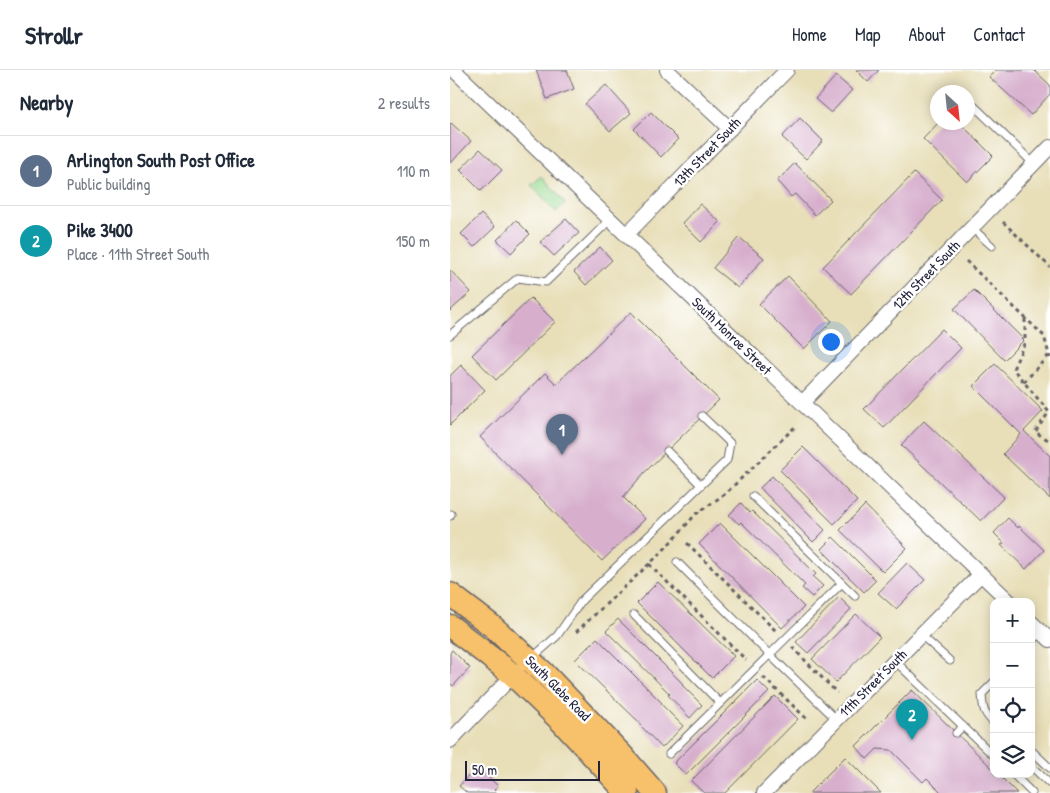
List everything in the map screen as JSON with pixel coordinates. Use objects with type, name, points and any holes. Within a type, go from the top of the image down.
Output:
[{"type":"main road","name":"South Glebe Road","points":[[450,594],[492,626],[531,660],[621,754],[655,793]]},
{"type":"main road","name":"South Glebe Road","points":[[450,626],[512,674],[562,722],[627,793]]},
{"type":"street","name":"South Monroe Street","points":[[454,70],[1006,598]]},
{"type":"street","points":[[668,70],[730,129]]},
{"type":"street","name":"13th Street South","points":[[627,234],[787,70]]},
{"type":"street","name":"12th Street South","points":[[802,403],[1050,147]]},
{"type":"street","name":"11th Street South","points":[[764,793],[981,574]]},
{"type":"street","points":[[450,740],[512,674],[531,660]]},
{"type":"lane","points":[[975,107],[1034,164]]},
{"type":"lane","points":[[450,335],[518,278],[546,282],[611,219]]},
{"type":"lane","points":[[972,228],[992,246]]},
{"type":"lane","points":[[531,660],[557,636],[582,600],[727,460],[730,443],[702,416]]},
{"type":"lane","points":[[666,452],[701,485]]},
{"type":"lane","points":[[753,496],[855,596]]},
{"type":"lane","points":[[677,562],[837,720]]},
{"type":"lane","points":[[669,754],[842,583]]},
{"type":"lane","points":[[634,615],[720,703]]},
{"type":"lane","points":[[921,635],[950,661]]},
{"type":"lane","points":[[895,661],[990,752]]},
{"type":"lane","points":[[990,686],[982,694],[983,709],[990,720]]},
{"type":"lane","points":[[956,733],[963,726]]},
{"type":"lane","points":[[1035,754],[1050,768]]},
{"type":"lane","points":[[1035,770],[1050,784]]},
{"type":"lane","points":[[1017,778],[1032,793]]},
{"type":"path","points":[[1003,222],[1050,267]]},
{"type":"path","points":[[966,261],[1044,336],[1050,356],[1024,382]]},
{"type":"path","points":[[1025,319],[1025,342],[1013,369],[1049,412],[1035,432],[1050,441]]},
{"type":"path","points":[[574,634],[660,554],[696,514],[725,494],[796,426]]},
{"type":"path","points":[[687,542],[837,693]]},
{"type":"path","points":[[649,564],[808,721]]},
{"type":"green space","points":[[542,176],[565,203],[556,212],[531,185]]},
{"type":"building","points":[[536,70],[567,70],[574,89],[547,99]]},
{"type":"building","points":[[856,70],[879,70],[868,82]]},
{"type":"building","points":[[996,70],[1034,70],[1050,85],[1050,94],[1031,115],[989,77]]},
{"type":"building","points":[[836,76],[852,90],[831,113],[815,99]]},
{"type":"building","points":[[606,85],[631,113],[610,131],[585,104]]},
{"type":"building","points":[[651,112],[678,139],[661,157],[634,129]]},
{"type":"building","points":[[800,118],[823,141],[806,159],[782,137]]},
{"type":"building","points":[[450,124],[471,141],[451,163]]},
{"type":"building","points":[[931,130],[967,130],[993,156],[967,182],[923,139]]},
{"type":"building","points":[[480,149],[502,170],[481,191],[460,170]]},
{"type":"building","points":[[795,163],[831,200],[815,215],[795,194],[791,197],[777,181]]},
{"type":"building","points":[[914,173],[942,200],[851,294],[823,267]]},
{"type":"building","points":[[700,204],[720,222],[701,242],[682,223]]},
{"type":"building","points":[[481,214],[495,227],[474,247],[461,234]]},
{"type":"building","points":[[566,219],[579,233],[554,256],[540,242]]},
{"type":"building","points":[[516,220],[530,234],[511,253],[497,240]]},
{"type":"building","points":[[739,237],[764,258],[738,288],[713,268]]},
{"type":"building","points":[[600,247],[612,260],[586,285],[574,272]]},
{"type":"building","points":[[450,270],[471,292],[450,311]]},
{"type":"building","points":[[788,276],[832,321],[804,349],[759,304]]},
{"type":"building","points":[[974,290],[1024,340],[1004,360],[954,309]]},
{"type":"building","points":[[531,298],[555,322],[496,380],[472,355]]},
{"type":"building","points":[[631,312],[719,400],[644,473],[623,497],[645,519],[602,561],[480,437],[545,373],[556,384]]},
{"type":"building","points":[[942,329],[961,348],[884,428],[864,409]]},
{"type":"building","points":[[995,364],[1043,411],[1024,431],[1050,456],[1050,499],[1003,454],[1021,434],[973,386]]},
{"type":"building","points":[[461,365],[485,390],[450,425],[450,376]]},
{"type":"building","points":[[924,421],[1004,497],[981,521],[901,445]]},
{"type":"building","points":[[803,447],[857,501],[834,524],[780,470]]},
{"type":"building","points":[[772,476],[825,530],[813,542],[760,488]]},
{"type":"building","points":[[741,503],[750,513],[752,511],[816,574],[813,577],[823,586],[812,597],[802,588],[805,585],[741,522],[739,524],[729,515]]},
{"type":"building","points":[[865,505],[907,548],[883,572],[840,530]]},
{"type":"building","points":[[1008,518],[1044,550],[1026,569],[1001,545],[1004,543],[994,533]]},
{"type":"building","points":[[720,523],[804,607],[782,628],[699,544]]},
{"type":"building","points":[[833,537],[876,580],[864,592],[821,549]]},
{"type":"building","points":[[907,563],[925,580],[896,609],[878,593]]},
{"type":"building","points":[[658,582],[734,656],[712,678],[637,603]]},
{"type":"building","points":[[839,597],[851,609],[808,653],[796,642]]},
{"type":"building","points":[[856,614],[880,637],[836,682],[812,659]]},
{"type":"building","points":[[618,619],[702,705],[690,718],[668,695],[670,694],[606,631]]},
{"type":"building","points":[[597,638],[683,726],[662,748],[641,724],[575,660]]},
{"type":"building","points":[[452,650],[470,668],[453,686],[450,683],[450,653]]},
{"type":"building","points":[[757,680],[769,692],[686,775],[674,763]]},
{"type":"building","points":[[912,690],[990,766],[990,778],[1002,778],[1017,793],[942,793],[927,778],[923,782],[891,750],[877,749],[867,759],[856,746]]},
{"type":"building","points":[[775,696],[798,719],[725,793],[704,793],[691,781]]},
{"type":"building","points":[[845,757],[881,793],[809,793]]},
{"type":"building","points":[[477,767],[498,786],[494,790],[497,793],[467,793],[459,786]]},
{"type":"place","name":"Arlington South Post Office","points":[[562,455]]},
{"type":"place","name":"Pike 3400","points":[[912,740]]}]
